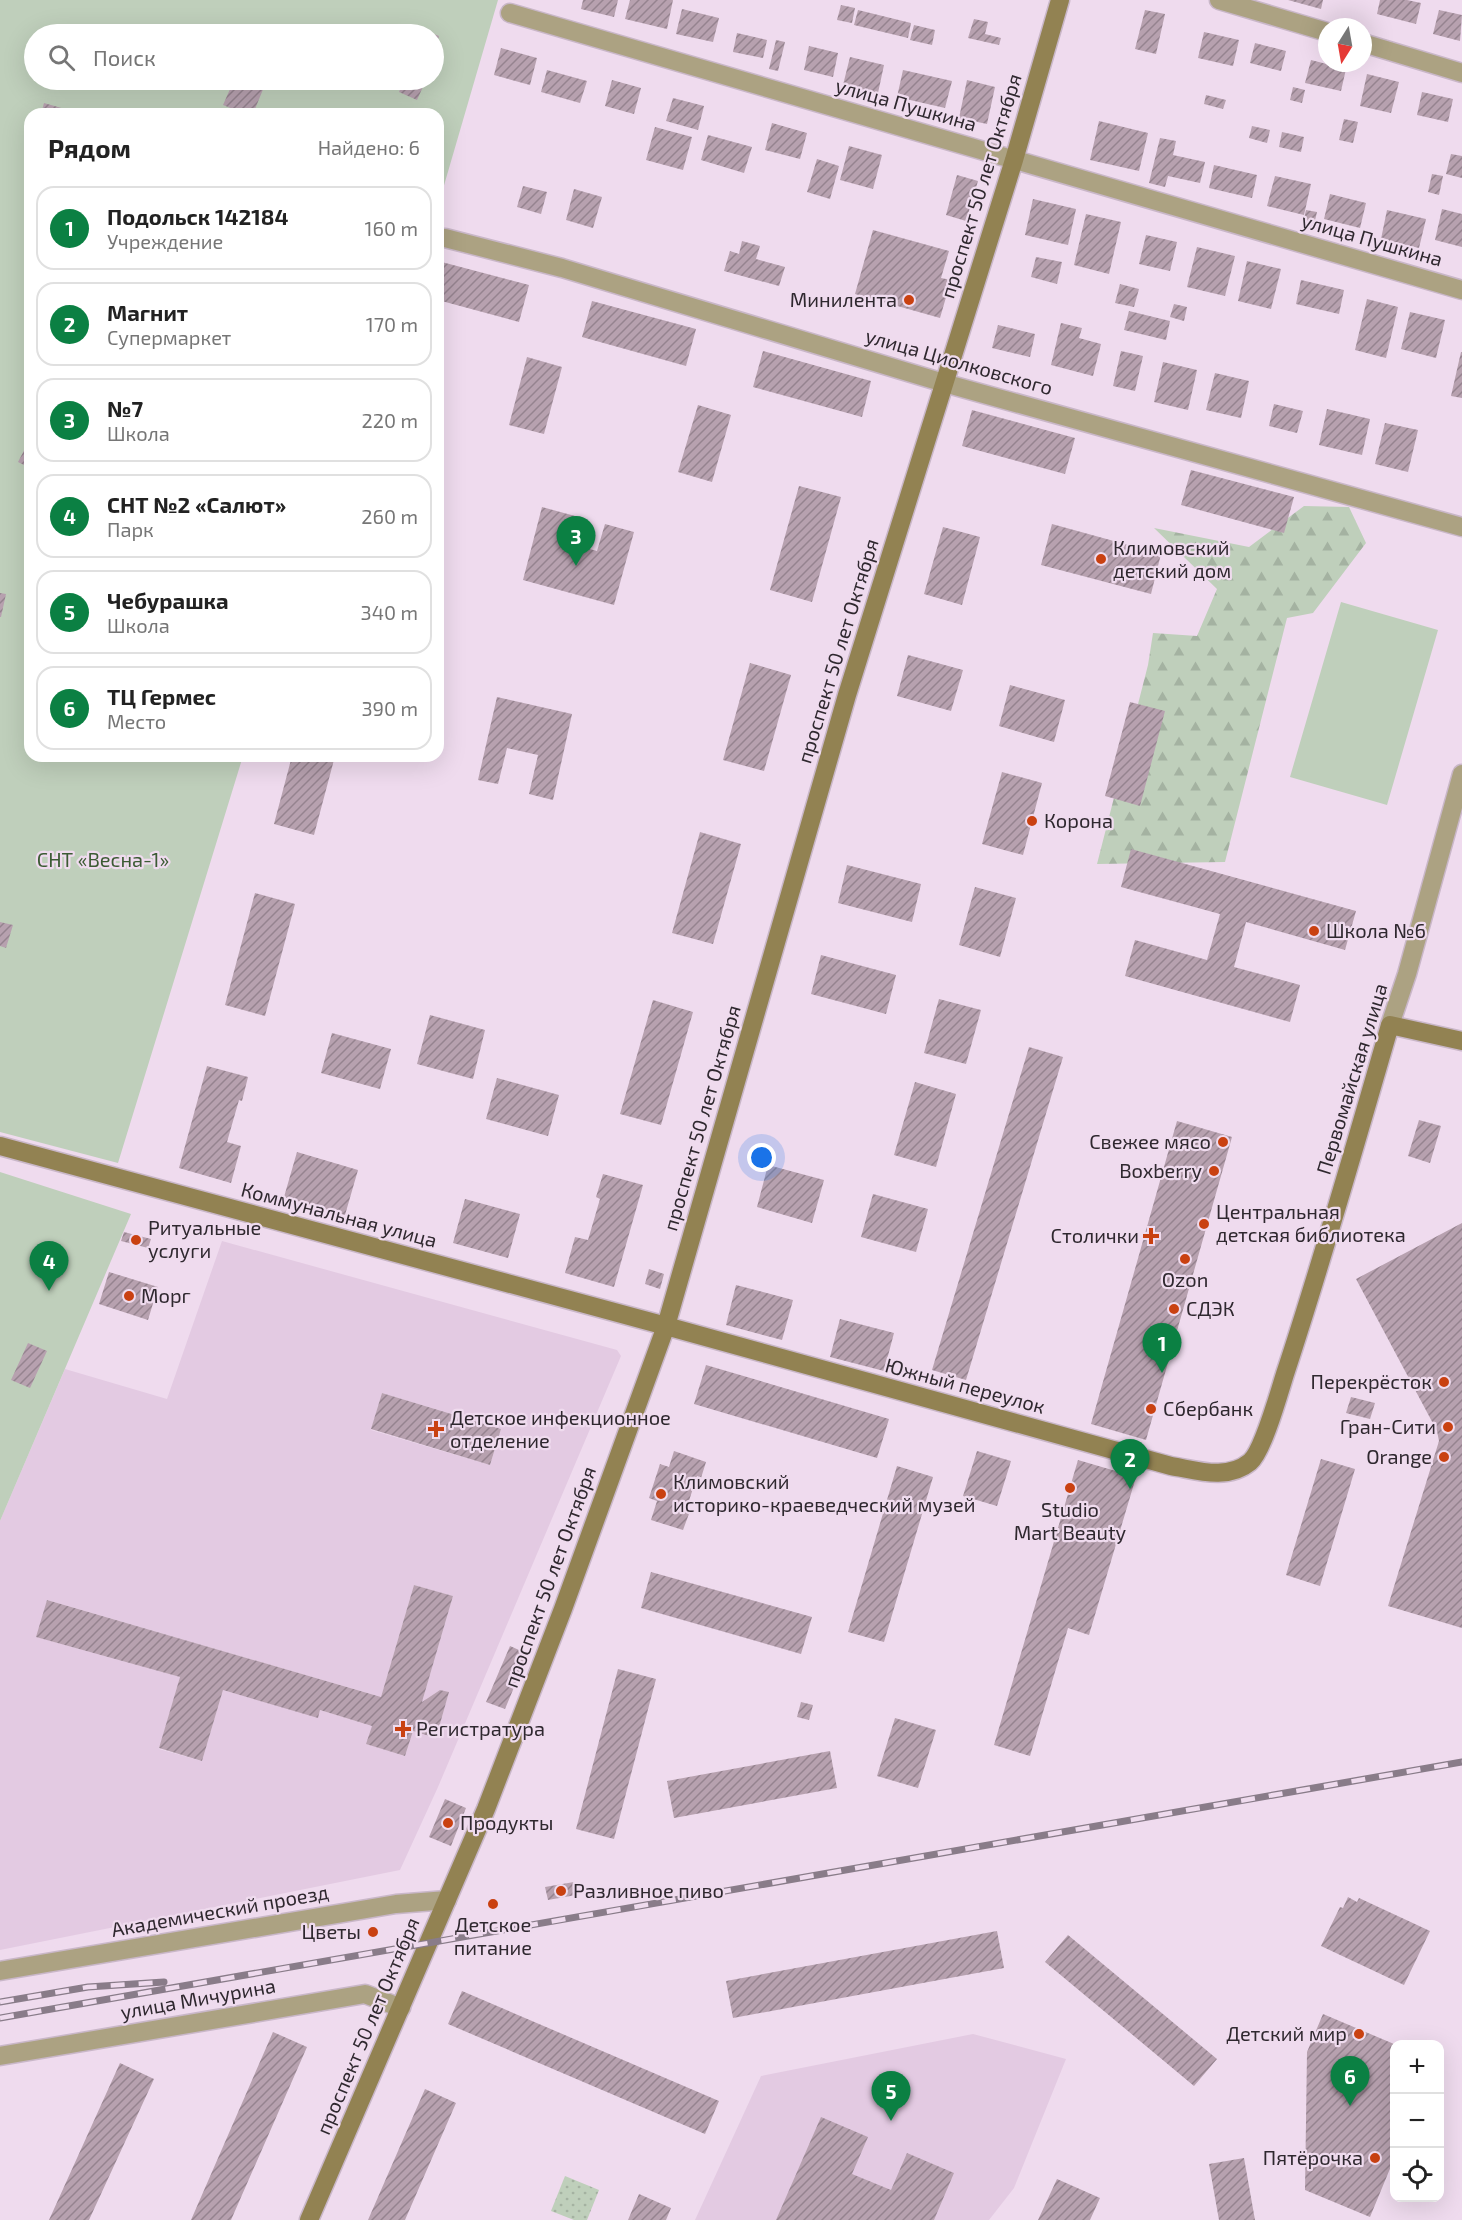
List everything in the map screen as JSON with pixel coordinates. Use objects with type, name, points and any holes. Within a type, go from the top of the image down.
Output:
[{"type":"main road","name":"проспект 50 лет Октября","points":[[309,2220],[486,1809],[666,1326],[847,695],[1014,160],[1060,0]]},
{"type":"main road","points":[[1390,1025],[1462,1041]]},
{"type":"main road","name":"Первомайская улица","points":[[1251,1461],[1266,1433],[1303,1318],[1390,1025]]},
{"type":"main road","name":"Коммунальная улица","points":[[0,1146],[666,1326]]},
{"type":"main road","name":"Южный переулок","points":[[666,1326],[1171,1466],[1211,1473],[1233,1472],[1251,1461]]},
{"type":"street","points":[[1219,0],[1318,29]]},
{"type":"street","name":"улица Пушкина","points":[[510,13],[1462,290]]},
{"type":"street","points":[[1372,46],[1462,73]]},
{"type":"street","name":"улица Циолковского","points":[[445,238],[562,268],[944,383],[1462,527]]},
{"type":"street","name":"Первомайская улица","points":[[1390,1025],[1407,974],[1462,774]]},
{"type":"street","name":"Академический проезд","points":[[0,1971],[396,1904],[447,1900]]},
{"type":"street","name":"улица Мичурина","points":[[0,2056],[365,1994],[401,2008]]},
{"type":"shaded area","points":[[222,1241],[617,1350],[621,1356],[438,1787],[400,1870],[0,1950],[0,1521],[65,1369],[167,1399]],"holes":[[[382,1393],[501,1429],[490,1465],[371,1430]],[[414,1585],[453,1596],[422,1702],[440,1690],[449,1692],[436,1737],[413,1731],[405,1756],[367,1744],[372,1726],[320,1710],[318,1717],[223,1690],[202,1761],[159,1749],[180,1677],[37,1637],[47,1600],[381,1697]]]},
{"type":"shaded area","points":[[973,2034],[1066,2059],[1014,2188],[989,2220],[695,2220],[761,2076]]},
{"type":"green space","name":"СНТ «Весна-1»","points":[[0,0],[498,0],[444,185],[444,108],[24,108],[24,762],[241,762],[118,1163],[0,1132]]},
{"type":"green space","points":[[1304,506],[1349,507],[1366,543],[1313,613],[1287,618],[1225,862],[1097,864],[1148,665],[1153,633],[1197,636],[1217,589],[1154,528],[1249,547]]},
{"type":"green space","points":[[1341,602],[1438,630],[1387,805],[1290,777]]},
{"type":"green space","points":[[0,1172],[131,1214],[0,1521]]},
{"type":"green space","points":[[565,2176],[599,2190],[587,2220],[574,2220],[551,2211]]},
{"type":"building","points":[[583,0],[618,0],[614,17],[581,9]]},
{"type":"building","points":[[630,0],[673,0],[667,29],[625,19]]},
{"type":"building","points":[[1288,0],[1323,0],[1321,9]]},
{"type":"building","points":[[1380,0],[1407,0],[1421,3],[1416,24],[1377,14]]},
{"type":"building","points":[[841,5],[855,8],[852,23],[837,20]]},
{"type":"building","points":[[682,9],[719,18],[713,42],[676,34]]},
{"type":"building","points":[[858,10],[911,23],[908,38],[854,25]]},
{"type":"building","points":[[1145,10],[1165,14],[1156,54],[1135,49]]},
{"type":"building","points":[[1439,10],[1462,15],[1460,41],[1433,34]]},
{"type":"building","points":[[974,19],[988,22],[985,34],[1001,38],[999,45],[968,38]]},
{"type":"building","points":[[914,25],[935,30],[932,45],[910,40]]},
{"type":"building","points":[[1204,32],[1239,40],[1233,66],[1198,58]]},
{"type":"building","points":[[737,33],[767,40],[763,58],[733,52]]},
{"type":"building","points":[[776,40],[785,42],[778,71],[769,69]]},
{"type":"building","points":[[1255,43],[1286,51],[1281,71],[1250,63]]},
{"type":"building","points":[[809,46],[838,53],[833,77],[804,70]]},
{"type":"building","points":[[501,48],[537,58],[530,85],[494,75]]},
{"type":"building","points":[[850,57],[884,65],[878,93],[843,85]]},
{"type":"building","points":[[1311,60],[1318,62],[1318,72],[1345,72],[1341,91],[1305,83]]},
{"type":"building","points":[[547,70],[587,81],[580,103],[541,92]]},
{"type":"building","points":[[903,70],[952,81],[945,108],[897,97]]},
{"type":"building","points":[[1367,74],[1399,82],[1391,113],[1360,106]]},
{"type":"building","points":[[612,80],[641,88],[634,114],[605,106]]},
{"type":"building","points":[[967,80],[995,87],[987,124],[959,118]]},
{"type":"building","points":[[1293,87],[1305,90],[1302,103],[1290,100]]},
{"type":"building","points":[[230,90],[263,90],[255,108],[230,108],[223,105]]},
{"type":"building","points":[[400,90],[422,90],[417,100],[399,92]]},
{"type":"building","points":[[1422,92],[1453,99],[1448,122],[1417,115]]},
{"type":"building","points":[[1206,95],[1226,100],[1223,109],[1204,104]]},
{"type":"building","points":[[673,98],[704,106],[698,130],[666,121]]},
{"type":"building","points":[[44,103],[62,108],[43,108]]},
{"type":"building","points":[[1344,119],[1358,122],[1353,143],[1339,140]]},
{"type":"building","points":[[1099,121],[1148,133],[1139,171],[1090,160]]},
{"type":"building","points":[[772,123],[807,133],[800,159],[765,150]]},
{"type":"building","points":[[1252,126],[1270,130],[1267,143],[1249,138]]},
{"type":"building","points":[[655,127],[692,137],[683,170],[646,160]]},
{"type":"building","points":[[1282,132],[1304,137],[1301,152],[1279,147]]},
{"type":"building","points":[[708,135],[752,147],[744,173],[701,160]]},
{"type":"building","points":[[1160,138],[1176,141],[1173,155],[1205,162],[1200,183],[1168,176],[1165,187],[1149,183]]},
{"type":"building","points":[[849,146],[882,155],[873,189],[840,180]]},
{"type":"building","points":[[1451,154],[1462,156],[1462,178],[1446,174]]},
{"type":"building","points":[[817,159],[839,166],[830,199],[807,192]]},
{"type":"building","points":[[1214,165],[1257,175],[1252,198],[1209,188]]},
{"type":"building","points":[[1432,174],[1443,176],[1439,195],[1428,192]]},
{"type":"building","points":[[957,175],[978,181],[966,221],[946,215]]},
{"type":"building","points":[[1275,176],[1311,184],[1304,215],[1267,206]]},
{"type":"building","points":[[523,186],[547,192],[541,214],[517,207]]},
{"type":"building","points":[[574,189],[602,197],[593,228],[566,220]]},
{"type":"building","points":[[1330,194],[1366,203],[1360,228],[1324,219]]},
{"type":"building","points":[[1033,199],[1076,209],[1068,245],[1025,235]]},
{"type":"building","points":[[1442,209],[1462,214],[1462,247],[1435,240]]},
{"type":"building","points":[[1306,210],[1317,212],[1313,229],[1302,227]]},
{"type":"building","points":[[1387,210],[1426,219],[1419,248],[1381,239]]},
{"type":"building","points":[[1086,214],[1121,222],[1109,274],[1074,265]]},
{"type":"building","points":[[873,230],[949,251],[941,278],[951,280],[940,318],[855,294]]},
{"type":"building","points":[[1146,235],[1177,242],[1170,271],[1139,264]]},
{"type":"building","points":[[742,241],[760,246],[756,259],[785,267],[779,286],[724,271],[730,251],[739,254]]},
{"type":"building","points":[[1197,247],[1235,256],[1225,296],[1187,287]]},
{"type":"building","points":[[1036,257],[1062,262],[1057,284],[1031,277]]},
{"type":"building","points":[[1247,261],[1281,269],[1271,309],[1238,301]]},
{"type":"building","points":[[444,263],[529,285],[519,322],[444,302]]},
{"type":"building","points":[[1301,280],[1344,290],[1339,314],[1296,304]]},
{"type":"building","points":[[1120,284],[1139,289],[1134,307],[1115,303]]},
{"type":"building","points":[[1367,299],[1398,307],[1386,358],[1355,350]]},
{"type":"building","points":[[592,301],[696,329],[686,366],[582,337]]},
{"type":"building","points":[[1174,304],[1187,307],[1184,321],[1170,317]]},
{"type":"building","points":[[1129,311],[1170,321],[1166,340],[1124,330]]},
{"type":"building","points":[[1410,312],[1445,320],[1436,358],[1401,349]]},
{"type":"building","points":[[1061,323],[1082,328],[1079,338],[1101,344],[1093,376],[1051,365]]},
{"type":"building","points":[[998,325],[1035,334],[1030,357],[992,348]]},
{"type":"building","points":[[763,351],[871,381],[862,417],[753,387]]},
{"type":"building","points":[[1121,351],[1143,356],[1135,391],[1113,386]]},
{"type":"building","points":[[1462,352],[1462,398],[1451,396]]},
{"type":"building","points":[[527,357],[562,367],[544,434],[509,425]]},
{"type":"building","points":[[1163,362],[1197,370],[1188,410],[1154,402]]},
{"type":"building","points":[[1215,373],[1249,381],[1241,418],[1206,410]]},
{"type":"building","points":[[1274,404],[1303,411],[1297,433],[1269,426]]},
{"type":"building","points":[[698,405],[731,415],[712,482],[678,472]]},
{"type":"building","points":[[1327,409],[1370,419],[1362,455],[1319,445]]},
{"type":"building","points":[[972,410],[1075,438],[1065,474],[962,446]]},
{"type":"building","points":[[1385,423],[1418,430],[1408,472],[1375,464]]},
{"type":"building","points":[[24,450],[24,465],[18,462]]},
{"type":"building","points":[[1191,470],[1294,497],[1284,533],[1181,505]]},
{"type":"building","points":[[799,486],[841,497],[812,602],[770,590]]},
{"type":"building","points":[[542,507],[575,516],[568,543],[597,551],[605,524],[634,532],[614,605],[523,580]]},
{"type":"building","name":"Климовский детский дом","points":[[1052,524],[1161,554],[1151,594],[1041,565]]},
{"type":"building","points":[[943,527],[980,537],[962,605],[924,594]]},
{"type":"building","points":[[0,593],[6,594],[1,617],[0,617]]},
{"type":"building","points":[[908,655],[963,670],[951,711],[897,696]]},
{"type":"building","points":[[750,663],[791,675],[764,771],[723,760]]},
{"type":"building","points":[[1010,685],[1065,700],[1054,742],[999,726]]},
{"type":"building","points":[[497,697],[572,714],[553,800],[529,794],[538,755],[507,748],[498,784],[478,780]]},
{"type":"building","points":[[1130,702],[1165,711],[1140,806],[1105,796]]},
{"type":"building","points":[[290,762],[333,762],[314,835],[274,824]]},
{"type":"building","points":[[1002,772],[1042,783],[1023,855],[982,844]]},
{"type":"building","points":[[700,832],[741,844],[713,944],[672,933]]},
{"type":"building","name":"Школа №6","points":[[1131,849],[1356,911],[1345,950],[1246,922],[1234,967],[1300,985],[1290,1022],[1125,976],[1135,940],[1207,960],[1220,914],[1121,887]]},
{"type":"building","points":[[847,865],[921,884],[912,922],[838,903]]},
{"type":"building","points":[[975,887],[1016,898],[1000,957],[959,945]]},
{"type":"building","points":[[255,893],[295,904],[265,1016],[225,1005]]},
{"type":"building","points":[[0,922],[13,925],[6,948],[0,946]]},
{"type":"building","points":[[821,955],[896,975],[886,1014],[811,994]]},
{"type":"building","points":[[939,999],[981,1010],[966,1064],[924,1053]]},
{"type":"building","points":[[653,1000],[693,1012],[661,1125],[620,1114]]},
{"type":"building","points":[[430,1015],[485,1030],[473,1079],[417,1064]]},
{"type":"building","points":[[332,1033],[391,1049],[380,1089],[321,1073]]},
{"type":"building","points":[[1029,1047],[1063,1057],[966,1380],[932,1370]]},
{"type":"building","points":[[207,1066],[248,1077],[227,1142],[241,1146],[231,1183],[179,1168]]},
{"type":"building","points":[[497,1078],[559,1095],[548,1136],[486,1119]]},
{"type":"building","points":[[915,1082],[956,1094],[936,1167],[894,1155]]},
{"type":"building","points":[[1419,1120],[1441,1126],[1430,1163],[1408,1156]]},
{"type":"building","points":[[1177,1121],[1232,1137],[1146,1440],[1091,1424]]},
{"type":"building","points":[[297,1152],[358,1170],[345,1215],[284,1197]]},
{"type":"building","points":[[768,1165],[824,1180],[812,1223],[757,1207]]},
{"type":"building","points":[[603,1174],[643,1185],[614,1287],[565,1273],[575,1237],[588,1240],[600,1199],[596,1197]]},
{"type":"building","points":[[873,1194],[928,1209],[916,1252],[861,1237]]},
{"type":"building","points":[[465,1199],[520,1214],[508,1258],[453,1243]]},
{"type":"building","name":"Гран-Сити","points":[[1462,1223],[1462,1628],[1388,1606],[1439,1441],[1437,1431],[1356,1279]]},
{"type":"building","name":"Ритуальные услуги","points":[[124,1232],[151,1239],[148,1248],[121,1241]]},
{"type":"building","points":[[649,1269],[664,1274],[660,1289],[645,1284]]},
{"type":"building","name":"Морг","points":[[109,1272],[158,1287],[148,1320],[99,1304]]},
{"type":"building","points":[[736,1285],[793,1300],[782,1340],[726,1325]]},
{"type":"building","points":[[840,1319],[894,1333],[884,1371],[830,1357]]},
{"type":"building","points":[[28,1343],[47,1351],[30,1388],[11,1380]]},
{"type":"building","points":[[706,1365],[889,1419],[877,1458],[694,1404]]},
{"type":"building","name":"Детское инфекционное отделение","points":[[382,1393],[501,1429],[490,1465],[371,1429]]},
{"type":"building","points":[[1351,1397],[1375,1403],[1370,1419],[1346,1413]]},
{"type":"building","points":[[674,1451],[706,1462],[701,1478],[697,1476],[686,1510],[690,1511],[683,1530],[651,1520],[657,1501],[649,1498],[660,1464],[669,1467]]},
{"type":"building","points":[[977,1451],[1011,1461],[997,1506],[963,1496]]},
{"type":"building","points":[[1321,1459],[1355,1469],[1320,1586],[1286,1575]]},
{"type":"building","points":[[1078,1460],[1136,1477],[1089,1635],[1068,1628],[1030,1756],[994,1745]]},
{"type":"building","points":[[897,1466],[933,1477],[884,1642],[848,1632]]},
{"type":"building","points":[[651,1572],[812,1617],[801,1654],[641,1608]]},
{"type":"building","points":[[414,1585],[453,1596],[422,1702],[440,1690],[449,1692],[436,1738],[413,1731],[405,1756],[366,1744],[372,1726],[320,1710],[318,1718],[223,1690],[202,1761],[159,1748],[180,1677],[36,1637],[47,1600],[381,1697]]},
{"type":"building","points":[[510,1646],[528,1654],[505,1709],[486,1702]]},
{"type":"building","points":[[618,1669],[656,1679],[614,1839],[576,1829]]},
{"type":"building","points":[[801,1702],[813,1705],[809,1720],[797,1717]]},
{"type":"building","points":[[895,1718],[936,1730],[918,1788],[877,1776]]},
{"type":"building","points":[[830,1751],[837,1788],[674,1818],[667,1781]]},
{"type":"building","name":"Продукты","points":[[445,1799],[466,1808],[451,1846],[429,1837]]},
{"type":"building","name":"Разливное пиво","points":[[574,1882],[576,1895],[548,1900],[545,1887]]},
{"type":"building","points":[[1348,1897],[1357,1902],[1359,1898],[1430,1931],[1404,1985],[1321,1946],[1340,1907],[1343,1908]]},
{"type":"building","points":[[997,1931],[1004,1968],[733,2018],[726,1981]]},
{"type":"building","points":[[1068,1935],[1217,2059],[1194,2086],[1045,1962]]},
{"type":"building","points":[[462,1991],[719,2101],[705,2134],[448,2024]]},
{"type":"building","points":[[1323,2014],[1390,2042],[1390,2169],[1370,2217],[1305,2190],[1307,2052]]},
{"type":"building","points":[[273,2032],[307,2047],[231,2220],[191,2220]]},
{"type":"building","points":[[120,2063],[154,2079],[89,2220],[49,2220]]},
{"type":"building","points":[[425,2089],[456,2103],[405,2220],[368,2220]]},
{"type":"building","points":[[821,2117],[868,2137],[852,2174],[891,2190],[907,2153],[954,2173],[934,2220],[776,2220]]},
{"type":"building","points":[[1244,2158],[1255,2220],[1219,2220],[1209,2164]]},
{"type":"building","points":[[1057,2179],[1100,2198],[1090,2220],[1038,2220]]},
{"type":"building","points":[[639,2194],[671,2208],[666,2220],[628,2220]]},
{"type":"railway","points":[[0,2018],[1462,1762]]},
{"type":"railway","points":[[0,2002],[88,1987],[164,1982]]},
{"type":"place","name":"Минилента","points":[[909,300]]},
{"type":"place","name":"Климовский детский дом","points":[[1101,559]]},
{"type":"place","name":"№7","points":[[576,566]]},
{"type":"place","name":"Корона","points":[[1032,821]]},
{"type":"place","name":"Школа №6","points":[[1314,931]]},
{"type":"place","name":"Свежее мясо","points":[[1223,1142]]},
{"type":"place","name":"Boxberry","points":[[1214,1171]]},
{"type":"place","name":"Центральная детская библиотека","points":[[1204,1224]]},
{"type":"place","name":"Столички","points":[[1151,1236]]},
{"type":"place","name":"Ритуальные услуги","points":[[136,1240]]},
{"type":"place","name":"Ozon","points":[[1185,1259]]},
{"type":"place","name":"СНТ №2 «Салют»","points":[[49,1291]]},
{"type":"place","name":"Морг","points":[[129,1296]]},
{"type":"place","name":"СДЭК","points":[[1174,1309]]},
{"type":"place","name":"Подольск 142184","points":[[1162,1373]]},
{"type":"place","name":"Перекрёсток","points":[[1444,1382]]},
{"type":"place","name":"Сбербанк","points":[[1151,1409]]},
{"type":"place","name":"Гран-Сити","points":[[1448,1427]]},
{"type":"place","name":"Детское инфекционное отделение","points":[[436,1429]]},
{"type":"place","name":"Orange","points":[[1444,1457]]},
{"type":"place","name":"Studio Mart Beauty","points":[[1070,1488]]},
{"type":"place","name":"Магнит","points":[[1130,1489]]},
{"type":"place","name":"Климовский историко-краеведческий музей","points":[[661,1494]]},
{"type":"place","name":"Регистратура","points":[[403,1729]]},
{"type":"place","name":"Продукты","points":[[448,1823]]},
{"type":"place","name":"Разливное пиво","points":[[561,1891]]},
{"type":"place","name":"Детское питание","points":[[493,1904]]},
{"type":"place","name":"Цветы","points":[[373,1932]]},
{"type":"place","name":"Детский мир","points":[[1359,2034]]},
{"type":"place","name":"ТЦ Гермес","points":[[1350,2106]]},
{"type":"place","name":"Чебурашка","points":[[891,2121]]},
{"type":"place","name":"Пятёрочка","points":[[1375,2158]]}]
